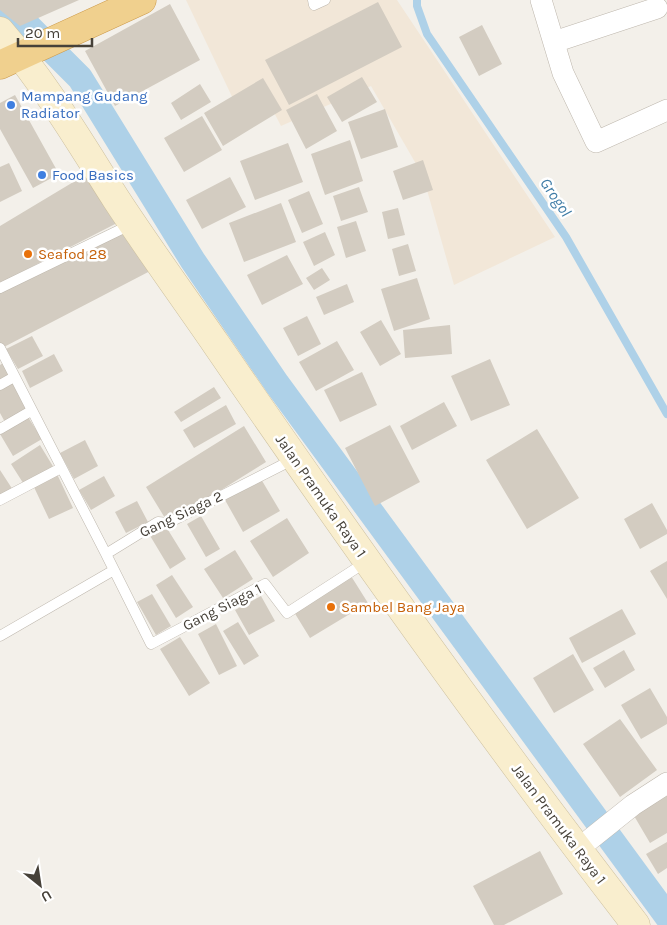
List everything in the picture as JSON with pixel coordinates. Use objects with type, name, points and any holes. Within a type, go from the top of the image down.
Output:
[{"type":"highway","points":[[20,56],[136,1]]},
{"type":"main road","name":"Jalan Pramuka Raya 1","points":[[0,32],[73,127],[134,223],[294,459],[477,716],[596,834],[636,925]]},
{"type":"street","points":[[541,0],[563,73],[596,142],[667,110]]},
{"type":"street","points":[[554,42],[657,8]]},
{"type":"street","points":[[596,834],[633,805],[667,783]]},
{"type":"lane","points":[[313,0],[314,5],[325,0]]},
{"type":"lane","points":[[0,288],[134,223]]},
{"type":"lane","points":[[0,348],[106,554]]},
{"type":"lane","points":[[0,385],[14,377]]},
{"type":"lane","points":[[0,429],[31,411]]},
{"type":"lane","name":"Gang Siaga 2","points":[[106,554],[158,522],[168,523],[294,459]]},
{"type":"lane","points":[[0,500],[61,468]]},
{"type":"lane","name":"Gang Siaga 1","points":[[106,554],[151,644],[265,584],[286,613],[367,561]]},
{"type":"lane","points":[[0,636],[114,570]]},
{"type":"shaded area","points":[[186,0],[397,0],[555,237],[454,285],[423,176],[371,86],[281,126],[264,93],[236,105]]},
{"type":"building","points":[[0,0],[79,0],[20,26],[0,10]]},
{"type":"building","points":[[378,2],[402,47],[289,105],[265,60]]},
{"type":"building","points":[[170,4],[200,60],[115,106],[85,51]]},
{"type":"building","points":[[482,25],[502,64],[479,76],[459,37]]},
{"type":"building","points":[[362,77],[377,102],[342,122],[327,97]]},
{"type":"building","points":[[263,78],[282,110],[223,146],[204,113]]},
{"type":"building","points":[[200,84],[211,102],[181,120],[171,103]]},
{"type":"building","points":[[317,94],[337,131],[306,149],[286,110]]},
{"type":"building","points":[[15,95],[59,174],[33,188],[0,129],[0,103]]},
{"type":"building","points":[[385,109],[398,147],[361,159],[348,122]]},
{"type":"building","points":[[202,116],[222,150],[184,172],[164,138]]},
{"type":"building","points":[[350,140],[363,181],[325,195],[311,154]]},
{"type":"building","points":[[288,143],[303,182],[255,200],[240,161]]},
{"type":"building","points":[[423,160],[433,190],[403,200],[393,171]]},
{"type":"building","points":[[9,163],[22,191],[0,202],[0,167]]},
{"type":"building","name":"Seafod 28","points":[[90,172],[121,221],[0,283],[0,226]]},
{"type":"building","points":[[230,177],[246,207],[202,229],[186,200]]},
{"type":"building","points":[[359,187],[368,212],[341,221],[333,196]]},
{"type":"building","points":[[309,191],[323,224],[302,233],[288,200]]},
{"type":"building","points":[[281,203],[296,242],[244,262],[229,223]]},
{"type":"building","points":[[398,208],[405,235],[388,239],[382,212]]},
{"type":"building","points":[[356,221],[366,251],[346,258],[337,227]]},
{"type":"building","points":[[128,231],[154,269],[2,348],[0,344],[0,292]]},
{"type":"building","points":[[325,232],[335,255],[314,266],[303,242]]},
{"type":"building","points":[[408,244],[416,271],[399,276],[392,249]]},
{"type":"building","points":[[287,255],[303,284],[262,305],[247,275]]},
{"type":"building","points":[[322,268],[330,280],[314,290],[306,278]]},
{"type":"building","points":[[417,278],[430,319],[394,331],[381,289]]},
{"type":"building","points":[[347,284],[354,302],[324,315],[316,297]]},
{"type":"building","points":[[307,316],[321,344],[298,356],[283,328]]},
{"type":"building","points":[[381,320],[401,354],[380,366],[360,332]]},
{"type":"building","points":[[450,325],[452,354],[405,358],[403,330]]},
{"type":"building","points":[[32,336],[43,356],[18,369],[6,349]]},
{"type":"building","points":[[337,341],[354,370],[316,391],[299,362]]},
{"type":"building","points":[[54,354],[63,371],[30,388],[22,371]]},
{"type":"building","points":[[490,359],[510,405],[471,421],[451,376]]},
{"type":"building","points":[[3,363],[10,376],[0,381],[0,365]]},
{"type":"building","points":[[362,372],[377,405],[340,422],[324,390]]},
{"type":"building","points":[[12,382],[28,411],[6,424],[0,413],[0,389]]},
{"type":"building","points":[[214,387],[221,398],[181,422],[174,412]]},
{"type":"building","points":[[444,402],[457,426],[412,450],[400,426]]},
{"type":"building","points":[[226,405],[236,424],[194,448],[183,430]]},
{"type":"building","points":[[28,417],[42,439],[13,456],[0,434]]},
{"type":"building","points":[[390,425],[420,482],[375,506],[345,448]]},
{"type":"building","points":[[244,426],[266,462],[168,523],[146,487]]},
{"type":"building","points":[[537,429],[579,498],[527,529],[486,460]]},
{"type":"building","points":[[85,440],[98,466],[74,479],[60,453]]},
{"type":"building","points":[[40,445],[54,468],[25,486],[11,464]]},
{"type":"building","points":[[0,470],[13,490],[0,497]]},
{"type":"building","points":[[57,474],[73,508],[49,519],[33,485]]},
{"type":"building","points":[[104,476],[115,496],[91,510],[79,490]]},
{"type":"building","points":[[261,479],[280,511],[243,532],[225,500]]},
{"type":"building","points":[[137,501],[148,522],[126,533],[115,512]]},
{"type":"building","points":[[652,503],[667,530],[667,534],[640,549],[624,519]]},
{"type":"building","points":[[201,516],[220,549],[206,557],[187,524]]},
{"type":"building","points":[[287,518],[309,553],[273,577],[250,541]]},
{"type":"building","points":[[165,525],[186,559],[170,569],[149,534]]},
{"type":"building","points":[[235,550],[253,579],[223,598],[204,569]]},
{"type":"building","points":[[667,561],[667,599],[650,571]]},
{"type":"building","points":[[172,575],[193,607],[176,618],[156,585]]},
{"type":"building","name":"Sambel Bang Jaya","points":[[351,576],[368,603],[310,638],[294,612]]},
{"type":"building","points":[[152,594],[171,626],[156,635],[137,602]]},
{"type":"building","points":[[261,596],[275,621],[249,635],[235,610]]},
{"type":"building","points":[[622,609],[636,634],[582,663],[569,638]]},
{"type":"building","points":[[238,622],[259,656],[244,665],[223,631]]},
{"type":"building","points":[[216,624],[237,666],[219,675],[198,634]]},
{"type":"building","points":[[180,637],[210,683],[189,696],[160,649]]},
{"type":"building","points":[[624,650],[635,670],[605,688],[593,668]]},
{"type":"building","points":[[573,654],[594,690],[554,713],[533,678]]},
{"type":"building","points":[[650,688],[667,717],[667,724],[641,739],[621,705]]},
{"type":"building","points":[[620,719],[657,770],[620,797],[583,744]]},
{"type":"building","points":[[667,794],[667,833],[650,843],[630,809]]},
{"type":"building","points":[[667,842],[667,868],[658,874],[646,854]]},
{"type":"building","points":[[540,851],[563,894],[504,925],[494,925],[473,886]]},
{"type":"waterway","points":[[2,0],[80,78],[193,261],[277,384],[667,916]]},
{"type":"waterway","name":"Grogol","points":[[417,0],[417,6],[427,34],[566,237],[667,414]]},
{"type":"place","name":"Mampang Gudang Radiator","points":[[11,105]]},
{"type":"place","name":"Food Basics","points":[[42,175]]},
{"type":"place","name":"Seafod 28","points":[[28,254]]},
{"type":"place","name":"Sambel Bang Jaya","points":[[331,607]]}]
